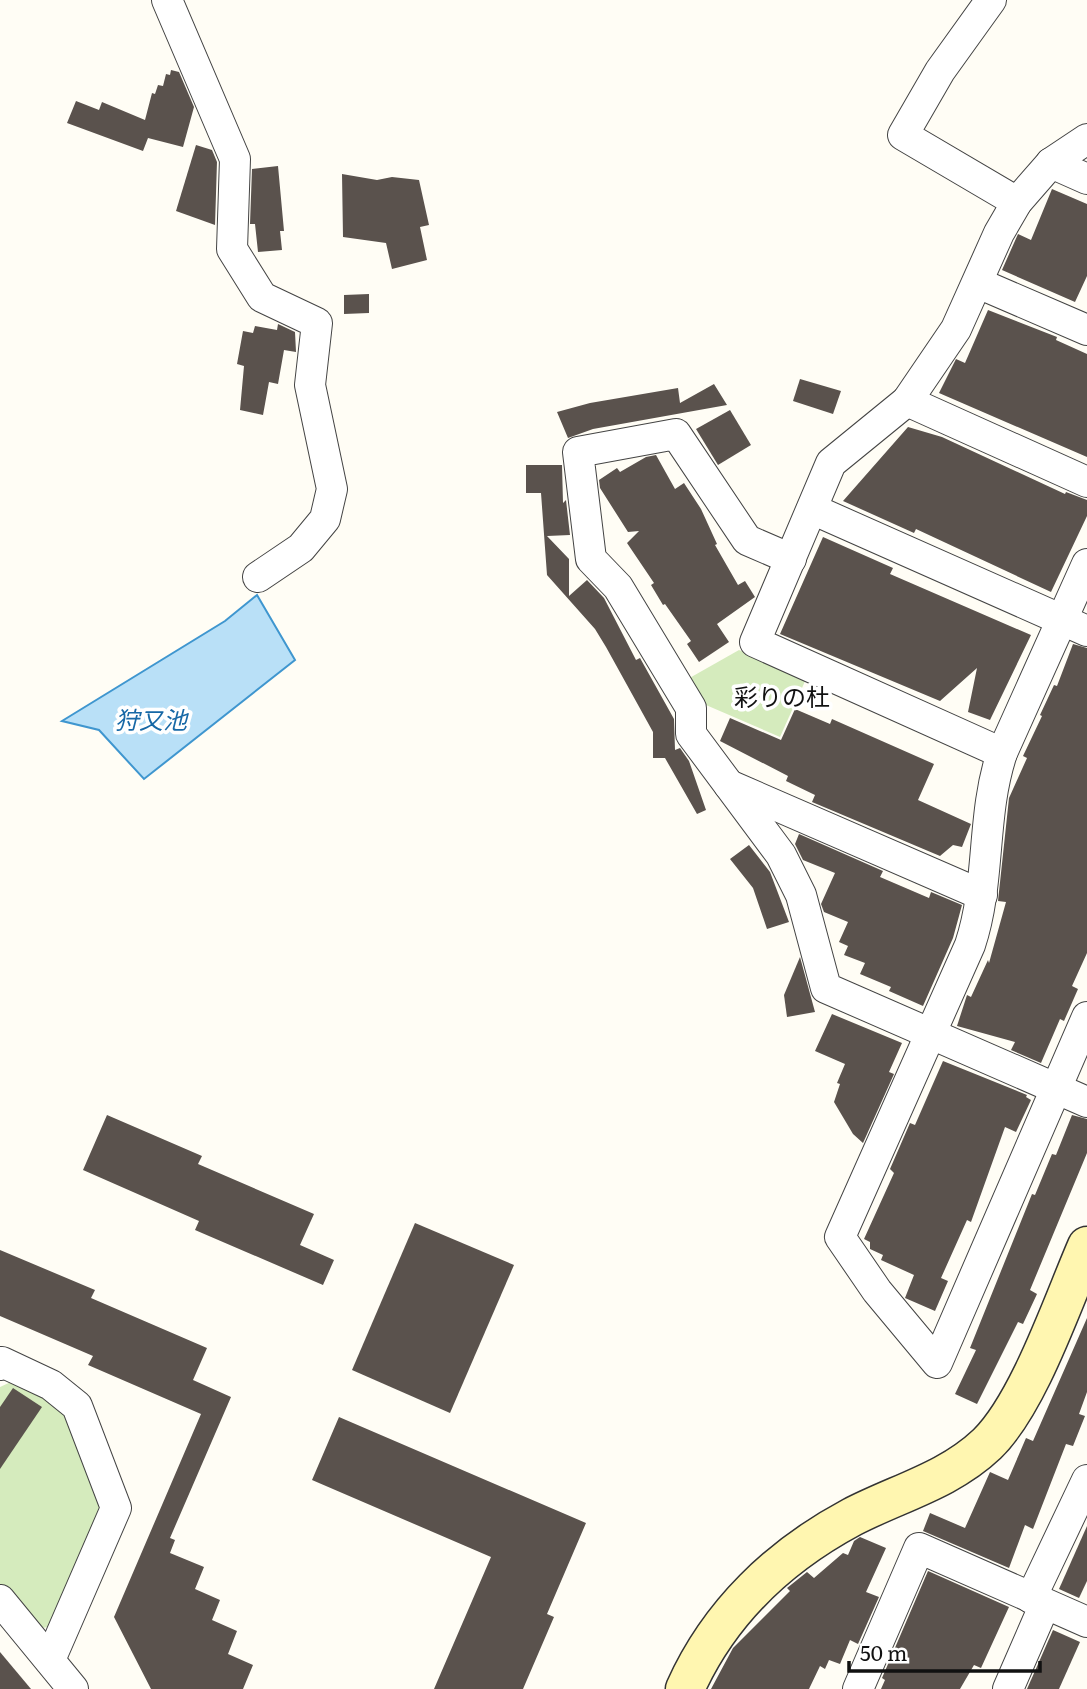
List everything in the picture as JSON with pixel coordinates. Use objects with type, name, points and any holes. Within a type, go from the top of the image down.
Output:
[{"type":"street","points":[[167,0],[235,159],[232,249],[262,297],[317,323],[310,385],[331,489],[325,519],[301,548],[258,578]]},
{"type":"street","points":[[991,0],[940,71],[903,135],[1017,202]]},
{"type":"street","points":[[1002,753],[755,642],[831,463],[907,401],[956,329],[999,233],[1017,202],[1051,163],[1087,139]]},
{"type":"street","points":[[1051,163],[1087,179]]},
{"type":"street","points":[[978,283],[1087,330]]},
{"type":"street","points":[[907,401],[1087,482]]},
{"type":"street","points":[[791,559],[747,540],[676,434],[578,452],[591,559],[618,587],[691,708],[691,734],[781,855],[801,895],[826,988],[1087,1102]]},
{"type":"street","points":[[812,509],[1074,626]]},
{"type":"street","points":[[1087,564],[1074,626],[1002,753],[988,806],[982,895],[970,945],[840,1237],[877,1291],[937,1363],[1087,1017]]},
{"type":"street","points":[[727,784],[982,895]]},
{"type":"street","points":[[685,1689],[697,1662],[728,1616],[779,1565],[852,1517],[957,1468],[989,1442],[1017,1404],[1087,1246]]},
{"type":"street","points":[[0,1365],[2,1362],[51,1385],[77,1406],[116,1508],[50,1660]]},
{"type":"street","points":[[1008,1689],[1038,1601],[1077,1529],[1087,1480]]},
{"type":"street","points":[[858,1689],[919,1548],[1087,1622]]},
{"type":"street","points":[[0,1600],[73,1689]]},
{"type":"green space","points":[[739,650],[806,679],[780,737],[699,702],[686,680]]},
{"type":"green space","points":[[13,1381],[50,1399],[68,1416],[89,1464],[98,1493],[101,1515],[53,1626],[37,1629],[0,1584],[0,1387]]},
{"type":"water","name":"狩又池","points":[[257,595],[295,660],[144,779],[99,730],[62,721],[225,621]]},
{"type":"building","points":[[171,70],[179,72],[194,107],[183,147],[148,138],[143,151],[67,123],[76,101],[99,110],[102,102],[145,120],[152,93],[155,94],[158,85],[163,86],[166,74],[170,75]]},
{"type":"building","points":[[196,145],[212,150],[217,162],[215,225],[176,211]]},
{"type":"building","points":[[278,166],[284,231],[280,231],[282,250],[258,252],[255,224],[250,224],[252,169]]},
{"type":"building","points":[[342,174],[377,180],[392,177],[419,180],[429,225],[420,227],[427,260],[392,269],[386,243],[343,237]]},
{"type":"building","points":[[1052,189],[1087,204],[1087,276],[1075,302],[1002,270],[1018,234],[1031,240]]},
{"type":"building","points":[[369,294],[369,313],[344,314],[344,295]]},
{"type":"building","points":[[988,310],[1057,337],[1056,340],[1087,354],[1087,457],[939,393],[956,359],[965,363]]},
{"type":"building","points":[[278,324],[295,332],[296,352],[284,350],[278,384],[269,382],[263,415],[240,410],[244,366],[237,364],[243,331],[253,333],[255,326],[277,330]]},
{"type":"building","points":[[800,379],[841,391],[833,414],[793,401]]},
{"type":"building","points":[[714,384],[727,405],[593,429],[568,438],[557,412],[590,403],[678,388],[680,403]]},
{"type":"building","points":[[730,410],[751,445],[718,465],[696,429]]},
{"type":"building","points":[[908,427],[942,437],[1065,494],[1066,492],[1087,500],[1087,516],[1051,592],[916,529],[914,533],[843,501]]},
{"type":"building","points":[[656,455],[675,489],[684,483],[701,509],[717,544],[715,545],[738,585],[745,581],[755,597],[717,624],[729,642],[699,662],[687,644],[691,641],[665,604],[663,605],[651,585],[654,583],[627,543],[639,531],[628,532],[600,488],[599,480],[617,468],[620,472],[646,457]]},
{"type":"building","points":[[526,465],[562,465],[563,503],[566,500],[570,535],[547,536],[569,559],[569,596],[587,580],[604,598],[636,660],[640,658],[674,719],[675,750],[680,748],[689,761],[706,810],[697,814],[665,758],[653,758],[653,732],[606,647],[595,629],[547,575],[541,493],[526,493]]},
{"type":"building","points":[[823,537],[893,568],[890,574],[1031,635],[990,720],[968,712],[977,668],[940,701],[780,634]]},
{"type":"building","points":[[1073,644],[1087,648],[1087,953],[1072,986],[1078,989],[1064,1021],[1060,1019],[1041,1063],[1011,1050],[1015,1042],[957,1026],[967,995],[971,997],[988,960],[989,963],[1006,902],[998,901],[1009,798],[1027,758],[1023,756],[1042,716],[1040,715],[1054,685],[1057,686]]},
{"type":"building","points":[[795,709],[830,724],[832,719],[934,764],[918,800],[971,824],[962,847],[953,845],[940,856],[812,802],[815,795],[786,781],[788,776],[720,741],[730,718],[781,740]]},
{"type":"building","points":[[799,834],[883,871],[880,877],[929,898],[931,892],[962,905],[953,938],[923,1006],[889,991],[891,987],[860,974],[865,963],[844,955],[848,946],[839,942],[848,922],[824,912],[821,904],[835,873],[803,860],[795,844]]},
{"type":"building","points":[[749,845],[770,872],[789,922],[767,929],[753,888],[730,859]]},
{"type":"building","points":[[800,957],[815,1012],[787,1017],[784,995]]},
{"type":"building","points":[[832,1014],[902,1043],[889,1072],[894,1074],[863,1143],[853,1134],[834,1102],[840,1084],[837,1083],[845,1064],[815,1051]]},
{"type":"building","points":[[943,1061],[1027,1095],[1031,1100],[1016,1132],[1005,1127],[971,1222],[967,1220],[941,1278],[948,1281],[935,1311],[905,1298],[914,1275],[881,1260],[883,1255],[870,1249],[870,1242],[864,1239],[894,1173],[890,1169],[910,1123],[915,1125]]},
{"type":"building","points":[[107,1115],[202,1156],[198,1164],[314,1214],[300,1245],[334,1260],[323,1285],[195,1230],[199,1221],[83,1170]]},
{"type":"building","points":[[1072,1115],[1087,1119],[1087,1153],[1030,1290],[1037,1294],[1023,1324],[1018,1322],[977,1404],[955,1394],[976,1350],[970,1348],[1032,1194],[1035,1195],[1052,1154],[1056,1155]]},
{"type":"building","points":[[415,1223],[514,1265],[450,1413],[352,1370]]},
{"type":"building","points":[[0,1250],[95,1290],[91,1298],[207,1348],[193,1380],[231,1397],[170,1538],[175,1540],[170,1553],[204,1567],[195,1589],[220,1600],[212,1620],[237,1631],[228,1654],[253,1665],[243,1689],[151,1689],[114,1617],[201,1414],[88,1365],[93,1356],[0,1316]]},
{"type":"building","points":[[1087,1318],[1087,1392],[1079,1414],[1085,1416],[1073,1446],[1066,1444],[1033,1529],[1025,1525],[1009,1568],[923,1531],[930,1513],[965,1528],[990,1472],[1008,1480],[1026,1438],[1033,1441]]},
{"type":"building","points":[[13,1388],[42,1407],[0,1469],[0,1407]]},
{"type":"building","points":[[339,1417],[586,1523],[547,1614],[554,1617],[523,1689],[434,1689],[491,1557],[312,1480]]},
{"type":"building","points":[[1087,1526],[1087,1581],[1079,1598],[1059,1589]]},
{"type":"building","points":[[860,1537],[886,1548],[866,1592],[879,1597],[858,1644],[850,1640],[840,1664],[829,1660],[825,1669],[820,1666],[809,1689],[711,1689],[733,1648],[790,1591],[787,1588],[807,1572],[814,1578],[843,1553],[848,1555],[854,1541]]},
{"type":"building","points":[[928,1571],[1009,1607],[981,1668],[974,1665],[960,1689],[881,1689],[885,1680],[882,1678]]},
{"type":"building","points":[[1053,1630],[1080,1642],[1059,1689],[1027,1689]]},
{"type":"building","points":[[0,1652],[31,1689],[0,1689]]},
{"type":"district","name":"彩りの杜","points":[[782,695]]}]
